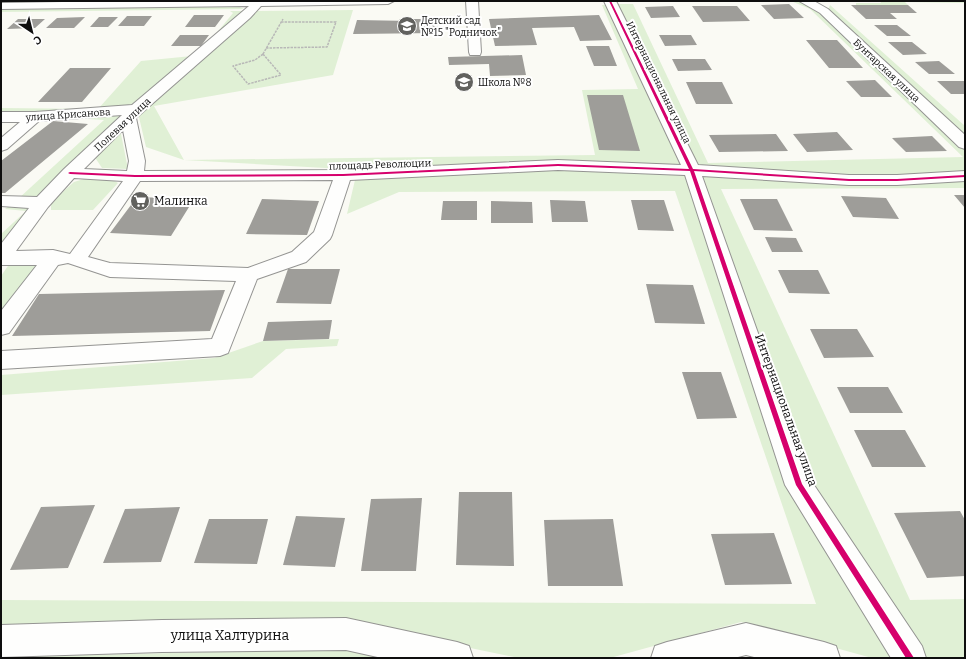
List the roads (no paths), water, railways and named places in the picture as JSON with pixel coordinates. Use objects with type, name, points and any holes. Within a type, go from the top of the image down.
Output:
[{"type":"street","points":[[1,6],[199,2],[258,3],[388,1]]},
{"type":"street","points":[[472,1],[475,52]]},
{"type":"street","name":"Интернациональная улица","points":[[610,1],[692,170],[800,485],[910,658]]},
{"type":"street","name":"Бунтарская улица","points":[[806,1],[824,12],[965,144]]},
{"type":"street","name":"Полевая улица","points":[[1,258],[42,202],[70,173],[132,113],[246,16],[258,3]]},
{"type":"street","points":[[76,260],[135,176],[137,161],[132,113]]},
{"type":"street","name":"улица Крисанова","points":[[1,117],[132,113]]},
{"type":"street","points":[[1,146],[36,117]]},
{"type":"street","name":"площадь Революции","points":[[70,173],[135,176],[344,175],[558,165],[692,170]]},
{"type":"street","points":[[692,170],[849,180],[897,180],[965,176]]},
{"type":"street","points":[[1,258],[53,257],[76,260],[110,270],[249,275],[299,257],[323,235],[344,175]]},
{"type":"street","points":[[1,201],[42,202]]},
{"type":"street","points":[[1,327],[53,257]]},
{"type":"street","points":[[1,360],[220,347],[249,275]]},
{"type":"street","name":"улица Халтурина","points":[[1,641],[162,636],[346,634],[457,658]]},
{"type":"street","points":[[667,658],[746,638],[824,658]]},
{"type":"place","name":"Детский сад №15 \"Родничок\"","points":[[407,26]]},
{"type":"place","name":"Школа №8","points":[[464,82]]},
{"type":"place","name":"Малинка","points":[[140,201]]}]
